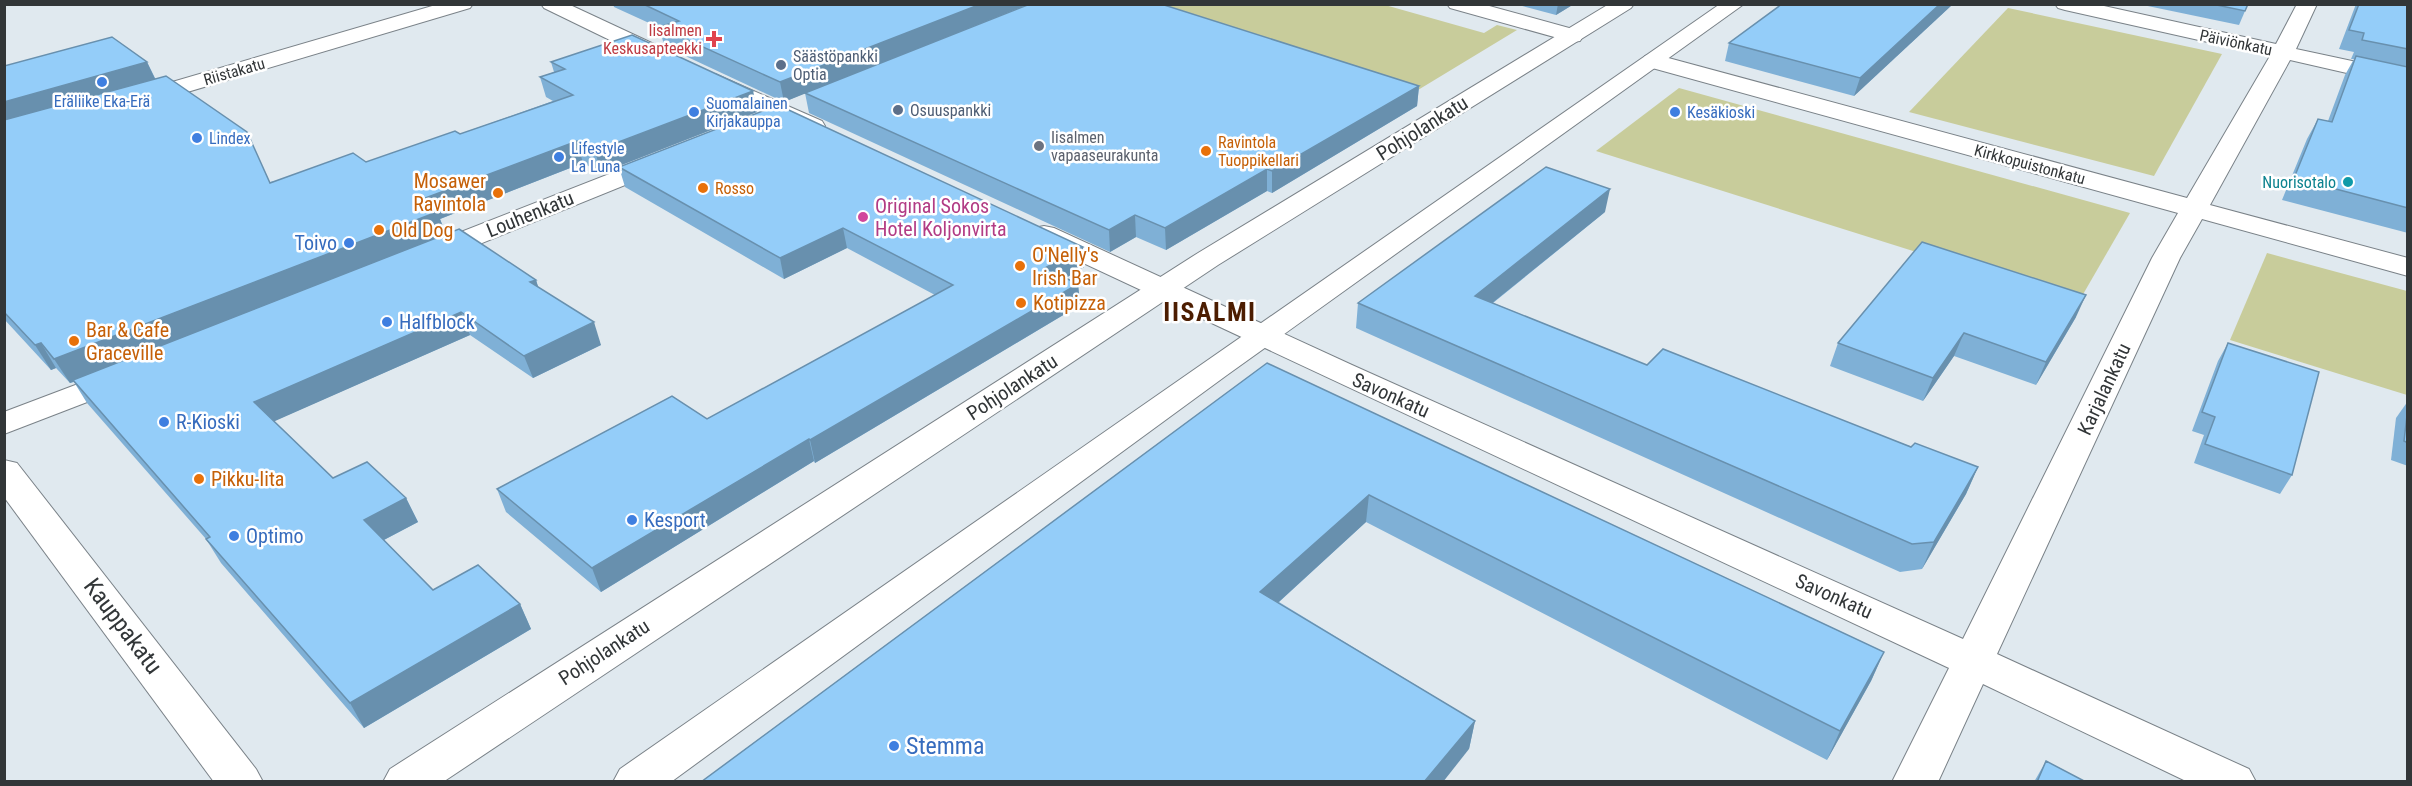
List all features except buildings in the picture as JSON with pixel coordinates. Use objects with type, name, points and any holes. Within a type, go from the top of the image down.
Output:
[{"type":"street","name":"Riistakatu","points":[[119,104],[463,4]]},
{"type":"street","points":[[551,4],[799,107],[840,139]]},
{"type":"street","points":[[1457,4],[1572,36]]},
{"type":"street","name":"Pohjolankatu","points":[[406,782],[1161,290],[1624,4]]},
{"type":"street","points":[[636,782],[1262,336],[1734,4]]},
{"type":"street","name":"Päiviönkatu","points":[[2065,4],[2408,80]]},
{"type":"street","name":"Karjalankatu","points":[[1915,782],[1975,661],[2166,258],[2283,53],[2307,4]]},
{"type":"street","name":"Kirkkopuistonkatu","points":[[1653,61],[2408,267]]},
{"type":"street","points":[[752,126],[799,107]]},
{"type":"street","name":"Louhenkatu","points":[[409,263],[685,152]]},
{"type":"street","name":"Savonkatu","points":[[1020,223],[1161,290],[1975,661],[2233,782]]},
{"type":"street","points":[[4,424],[143,369]]},
{"type":"street","name":"Kauppakatu","points":[[4,471],[240,782]]},
{"type":"green space","points":[[1146,5],[1385,5],[1484,33],[1497,25],[1517,30],[1418,90]]},
{"type":"green space","points":[[2008,8],[2222,54],[2154,176],[1909,112]]},
{"type":"green space","points":[[1679,88],[2130,213],[2078,303],[1596,151]]},
{"type":"green space","points":[[2267,253],[2407,291],[2407,395],[2230,340]]},
{"type":"place","name":"Iisalmen Keskusapteekki","points":[[714,39]]},
{"type":"place","name":"Säästöpankki Optia","points":[[781,65]]},
{"type":"place","name":"Eräliike Eka-Erä","points":[[102,82]]},
{"type":"place","name":"Osuuspankki","points":[[898,110]]},
{"type":"place","name":"Suomalainen Kirjakauppa","points":[[694,112]]},
{"type":"place","name":"Kesäkioski","points":[[1675,112]]},
{"type":"place","name":"Lindex","points":[[197,138]]},
{"type":"place","name":"Iisalmen vapaaseurakunta","points":[[1039,146]]},
{"type":"place","name":"Ravintola Tuoppikellari","points":[[1206,151]]},
{"type":"place","name":"Lifestyle La Luna","points":[[559,157]]},
{"type":"place","name":"Nuorisotalo","points":[[2348,182]]},
{"type":"place","name":"Rosso","points":[[703,188]]},
{"type":"place","name":"Mosawer Ravintola","points":[[498,193]]},
{"type":"place","name":"Original Sokos Hotel Koljonvirta","points":[[863,217]]},
{"type":"place","name":"Old Dog","points":[[379,230]]},
{"type":"place","name":"Toivo","points":[[349,243]]},
{"type":"place","name":"O'Nelly's Irish Bar","points":[[1020,266]]},
{"type":"place","name":"Kotipizza","points":[[1021,303]]},
{"type":"place","name":"Halfblock","points":[[387,322]]},
{"type":"place","name":"Bar & Cafe Graceville","points":[[74,341]]},
{"type":"place","name":"R-Kioski","points":[[164,422]]},
{"type":"place","name":"Pikku-Iita","points":[[199,479]]},
{"type":"place","name":"Kesport","points":[[632,520]]},
{"type":"place","name":"Optimo","points":[[234,536]]},
{"type":"place","name":"Stemma","points":[[894,746]]},
{"type":"district","name":"IISALMI","points":[[1210,312]]}]
